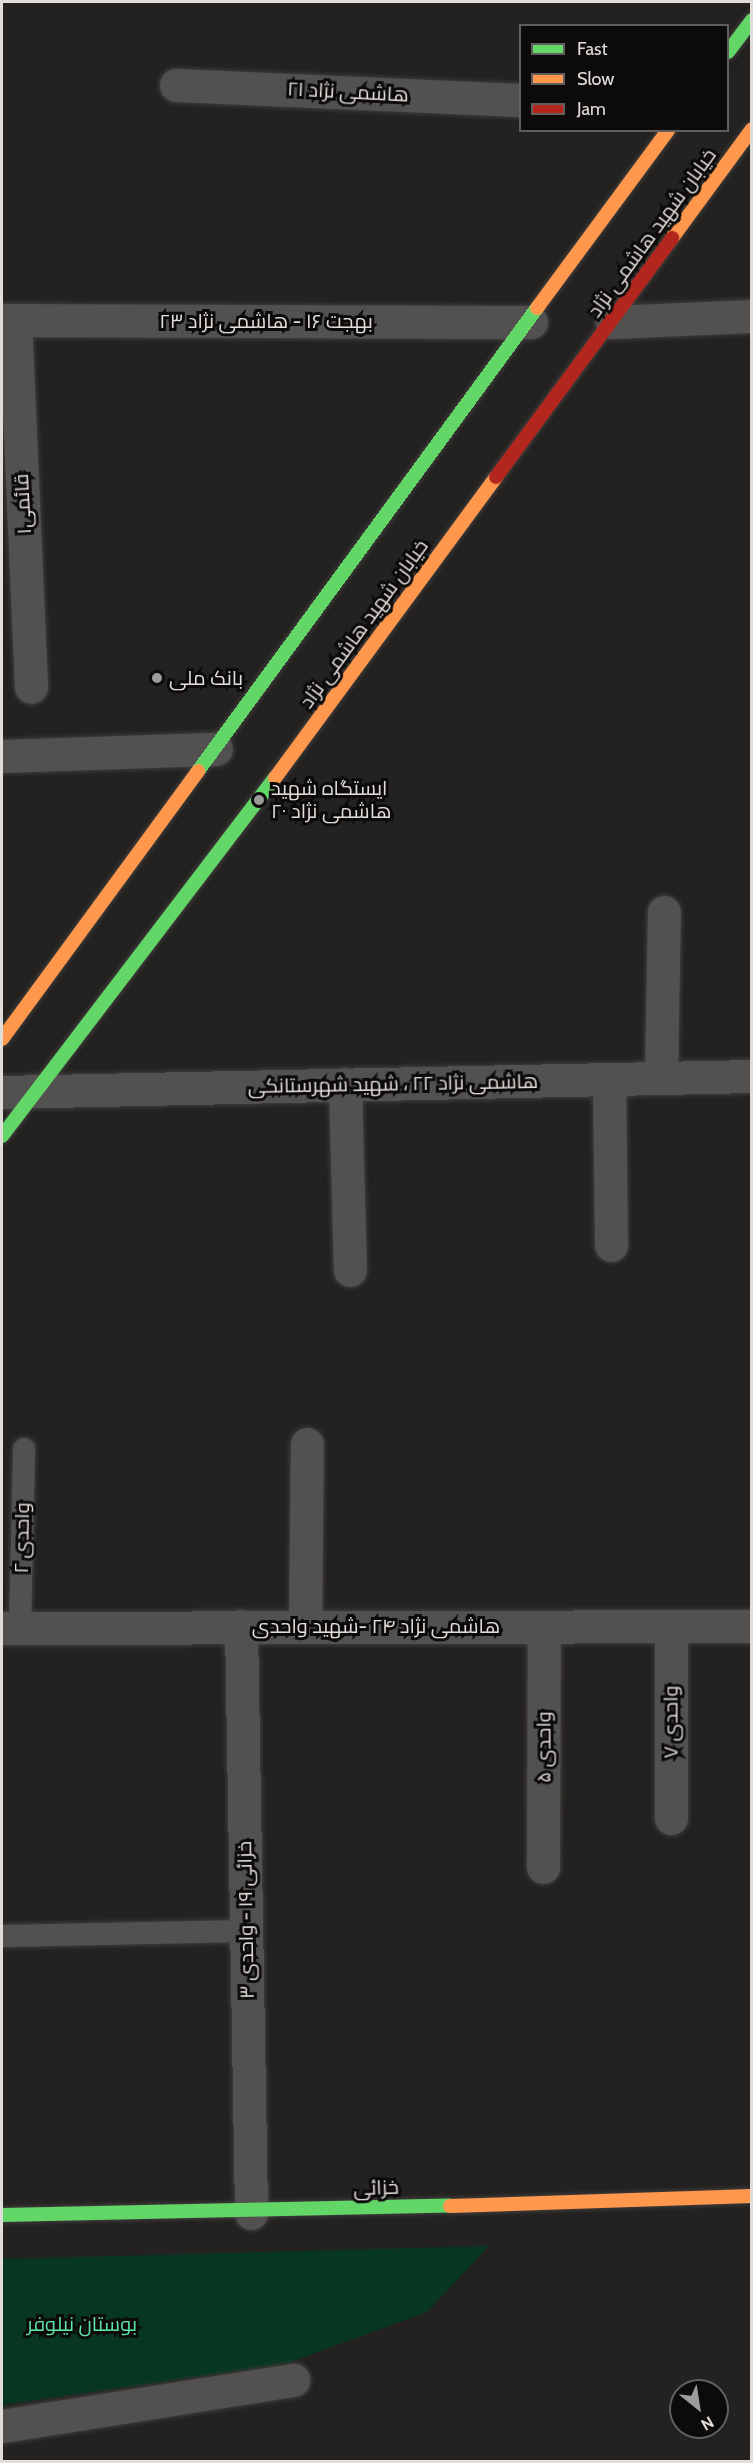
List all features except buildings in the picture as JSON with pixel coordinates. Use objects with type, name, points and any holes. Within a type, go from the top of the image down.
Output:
[{"type":"main road","points":[[729,50],[752,20]]},
{"type":"main road","name":"خیابان شهید هاشمی نژاد","points":[[2,1136],[259,800],[752,129]]},
{"type":"main road","points":[[2,1039],[531,322],[667,132]]},
{"type":"main road","name":"خزائی","points":[[2,2215],[251,2213],[752,2196]]},
{"type":"street","name":"هاشمی نژاد ۲۱","points":[[176,84],[519,100]]},
{"type":"street","points":[[612,322],[752,316]]},
{"type":"street","name":"بهجت ۱۶ - هاشمی نژاد ۲۳","points":[[8,320],[531,322]]},
{"type":"street","name":"قائمی۱","points":[[8,320],[31,687]]},
{"type":"street","points":[[2,756],[216,749]]},
{"type":"street","points":[[661,1078],[664,912]]},
{"type":"street","name":"هاشمی نژاد ۲۲ ، شهید شهرستانکی","points":[[2,1092],[752,1076]]},
{"type":"street","points":[[609,1080],[610,1245]]},
{"type":"street","points":[[345,1084],[350,1270]]},
{"type":"street","points":[[305,1627],[307,1444]]},
{"type":"street","name":"خزائی ۱۹ - واحدی ۳","points":[[241,1626],[251,2213]]},
{"type":"street","name":"واحدی ۷","points":[[671,1626],[671,1818]]},
{"type":"street","name":"هاشمی نژاد ۲۴ -شهید واحدی","points":[[11,1628],[752,1626]]},
{"type":"street","name":"واحدی ۵","points":[[543,1868],[544,1627]]},
{"type":"street","points":[[2,2426],[293,2380]]},
{"type":"lane","name":"واحدی ۲","points":[[11,1628],[24,1449]]},
{"type":"lane","points":[[2,1936],[246,1930]]},
{"type":"green space","name":"بوستان نیلوفر","points":[[489,2246],[427,2312],[285,2364],[2,2405],[2,2259]]},
{"type":"traffic: fast","points":[[729,51],[752,20]]},
{"type":"traffic: fast","points":[[198,771],[537,308]]},
{"type":"traffic: fast","points":[[2,1136],[275,778]]},
{"type":"traffic: fast","points":[[2,2215],[450,2206]]},
{"type":"traffic: slow","points":[[672,238],[752,129]]},
{"type":"traffic: slow","points":[[537,308],[667,132]]},
{"type":"traffic: slow","points":[[275,778],[496,477]]},
{"type":"traffic: slow","points":[[2,1039],[198,771]]},
{"type":"traffic: slow","points":[[450,2206],[752,2196]]},
{"type":"traffic: jam","points":[[496,477],[672,238]]},
{"type":"place","name":"بانک ملی","points":[[157,678]]},
{"type":"place","name":"ایستگاه شهید هاشمی نژاد ۲۰","points":[[259,800]]}]
